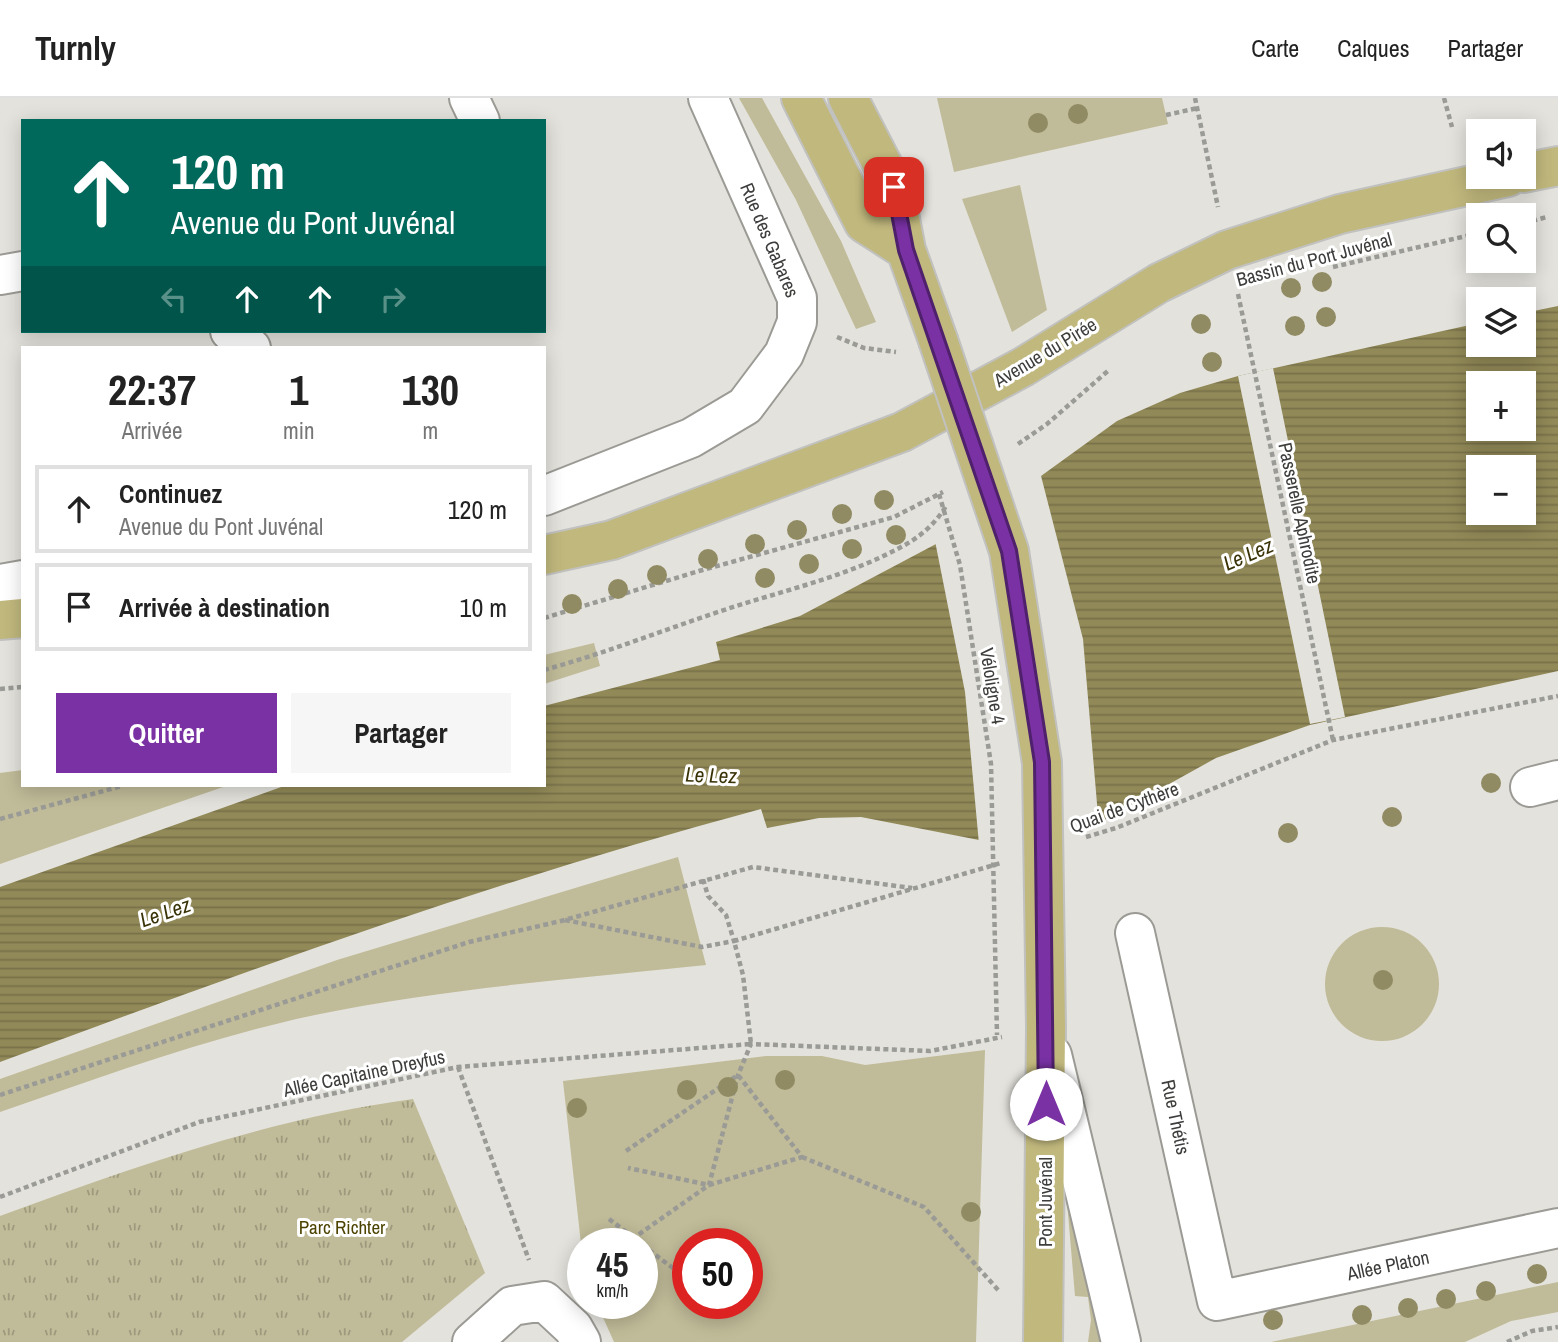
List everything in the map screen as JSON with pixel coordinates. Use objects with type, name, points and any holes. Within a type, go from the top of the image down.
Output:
[{"type":"main road","points":[[801,98],[864,223],[906,250]]},
{"type":"main road","name":"Pont Juvénal","points":[[848,98],[894,187],[906,250],[1009,551],[1042,762],[1046,1028],[1042,1339]]},
{"type":"main road","points":[[1536,171],[1558,166]]},
{"type":"main road","name":"Avenue du Pirée","points":[[546,555],[612,540],[902,432],[1023,367],[1159,283],[1227,250],[1340,214],[1466,186]]},
{"type":"main road","points":[[0,620],[21,618]]},
{"type":"street","points":[[469,98],[479,119]]},
{"type":"street","name":"Rue des Gabares","points":[[546,495],[691,438],[745,406],[784,354],[797,322],[797,298],[708,98]]},
{"type":"street","points":[[0,275],[21,271]]},
{"type":"street","points":[[232,333],[249,346]]},
{"type":"street","points":[[0,584],[21,580]]},
{"type":"street","name":"Rue Thétis","points":[[1135,933],[1217,1301]]},
{"type":"street","points":[[1046,1028],[1121,1342]]},
{"type":"street","name":"Allée Platon","points":[[1217,1301],[1558,1228]]},
{"type":"street","points":[[472,1342],[512,1306],[544,1301],[573,1328],[581,1342]]},
{"type":"path","points":[[1195,98],[1217,203]]},
{"type":"path","points":[[1444,98],[1451,127]]},
{"type":"path","points":[[1166,115],[1198,108]]},
{"type":"path","points":[[1536,220],[1558,215]]},
{"type":"path","name":"Bassin du Port Juvénal","points":[[1324,269],[1466,236]]},
{"type":"path","name":"Bassin du Port Juvénal","points":[[1227,298],[1249,288]]},
{"type":"path","name":"Passerelle Aphrodite","points":[[1238,292],[1333,740]]},
{"type":"path","points":[[797,322],[864,348],[896,352],[900,365]]},
{"type":"path","points":[[1015,446],[1047,424],[1117,363]]},
{"type":"path","name":"Véloligne 4","points":[[751,1044],[930,1051],[997,1036],[991,764],[960,565],[936,485]]},
{"type":"path","points":[[546,617],[699,571],[894,517],[950,488]]},
{"type":"path","points":[[546,669],[598,656],[687,622],[865,564],[924,532],[948,503]]},
{"type":"path","points":[[0,689],[21,687]]},
{"type":"path","name":"Quai de Cythère","points":[[1076,840],[1116,828],[1333,740],[1558,696]]},
{"type":"path","points":[[0,819],[118,787]]},
{"type":"path","points":[[564,920],[702,947],[734,941],[1009,860]]},
{"type":"path","points":[[0,1095],[469,942],[564,920],[752,867],[915,888]]},
{"type":"path","points":[[703,879],[708,896],[726,915],[734,941],[743,975],[751,1044],[738,1075],[709,1185]]},
{"type":"path","points":[[458,1067],[751,1044]]},
{"type":"path","name":"Allée Capitaine Dreyfus","points":[[0,1197],[199,1122],[458,1067],[544,1301]]},
{"type":"path","points":[[626,1151],[738,1075]]},
{"type":"path","points":[[738,1075],[802,1157],[924,1207],[1042,1339]]},
{"type":"path","points":[[648,1228],[709,1185],[802,1157]]},
{"type":"path","points":[[628,1168],[709,1185]]},
{"type":"path","points":[[609,1219],[621,1228]]},
{"type":"path","points":[[658,1256],[672,1267]]},
{"type":"path","points":[[1507,1342],[1532,1331],[1558,1327]]},
{"type":"green space","points":[[739,98],[762,98],[841,241],[876,322],[856,329],[796,200]]},
{"type":"green space","points":[[937,98],[1162,98],[1168,124],[954,172]]},
{"type":"green space","points":[[1020,185],[1047,310],[1012,332],[962,199]]},
{"type":"green space","points":[[594,643],[600,666],[546,683],[546,655]]},
{"type":"green space","points":[[21,770],[21,787],[223,787],[0,864],[0,773]]},
{"type":"green space","points":[[678,857],[706,965],[461,991],[315,1015],[196,1046],[0,1112],[0,1079],[337,960]]},
{"type":"green space","points":[[1382,927],[1404,931],[1422,944],[1435,962],[1439,984],[1435,1006],[1422,1024],[1404,1037],[1382,1041],[1360,1037],[1342,1024],[1329,1006],[1325,984],[1329,962],[1342,944],[1360,931]]},
{"type":"green space","points":[[985,1050],[976,1342],[614,1342],[604,1319],[658,1319],[658,1228],[579,1228],[563,1081],[766,1056],[822,1056],[865,1065]]},
{"type":"green space","name":"Parc Richter","points":[[413,1099],[485,1273],[402,1342],[0,1342],[0,1216],[152,1162],[255,1131],[360,1107]]},
{"type":"green space","points":[[1064,1166],[1112,1342],[1088,1342],[1091,1320],[1088,1297],[1075,1296]]},
{"type":"green space","points":[[1558,1282],[1558,1312],[1511,1321],[1465,1342],[1271,1342]]},
{"type":"water","name":"Le Lez","points":[[1558,306],[1558,671],[1310,725],[1216,758],[1099,823],[1054,840],[979,840],[861,817],[819,818],[767,828],[761,809],[568,865],[377,926],[0,1062],[0,887],[281,787],[546,787],[546,705],[720,660],[716,642],[800,616],[936,544],[1041,476],[1117,421],[1180,393],[1238,376],[1466,326],[1466,357],[1536,357],[1536,311]]},
{"type":"pier","points":[[1273,368],[1345,717],[1310,724],[1238,376]]},
{"type":"pier","points":[[1040,472],[1083,639],[1099,827],[1055,843],[979,844],[965,692],[935,541]]},
{"type":"route","points":[[894,187],[906,250],[1009,551],[1042,762],[1046,1104]]}]
